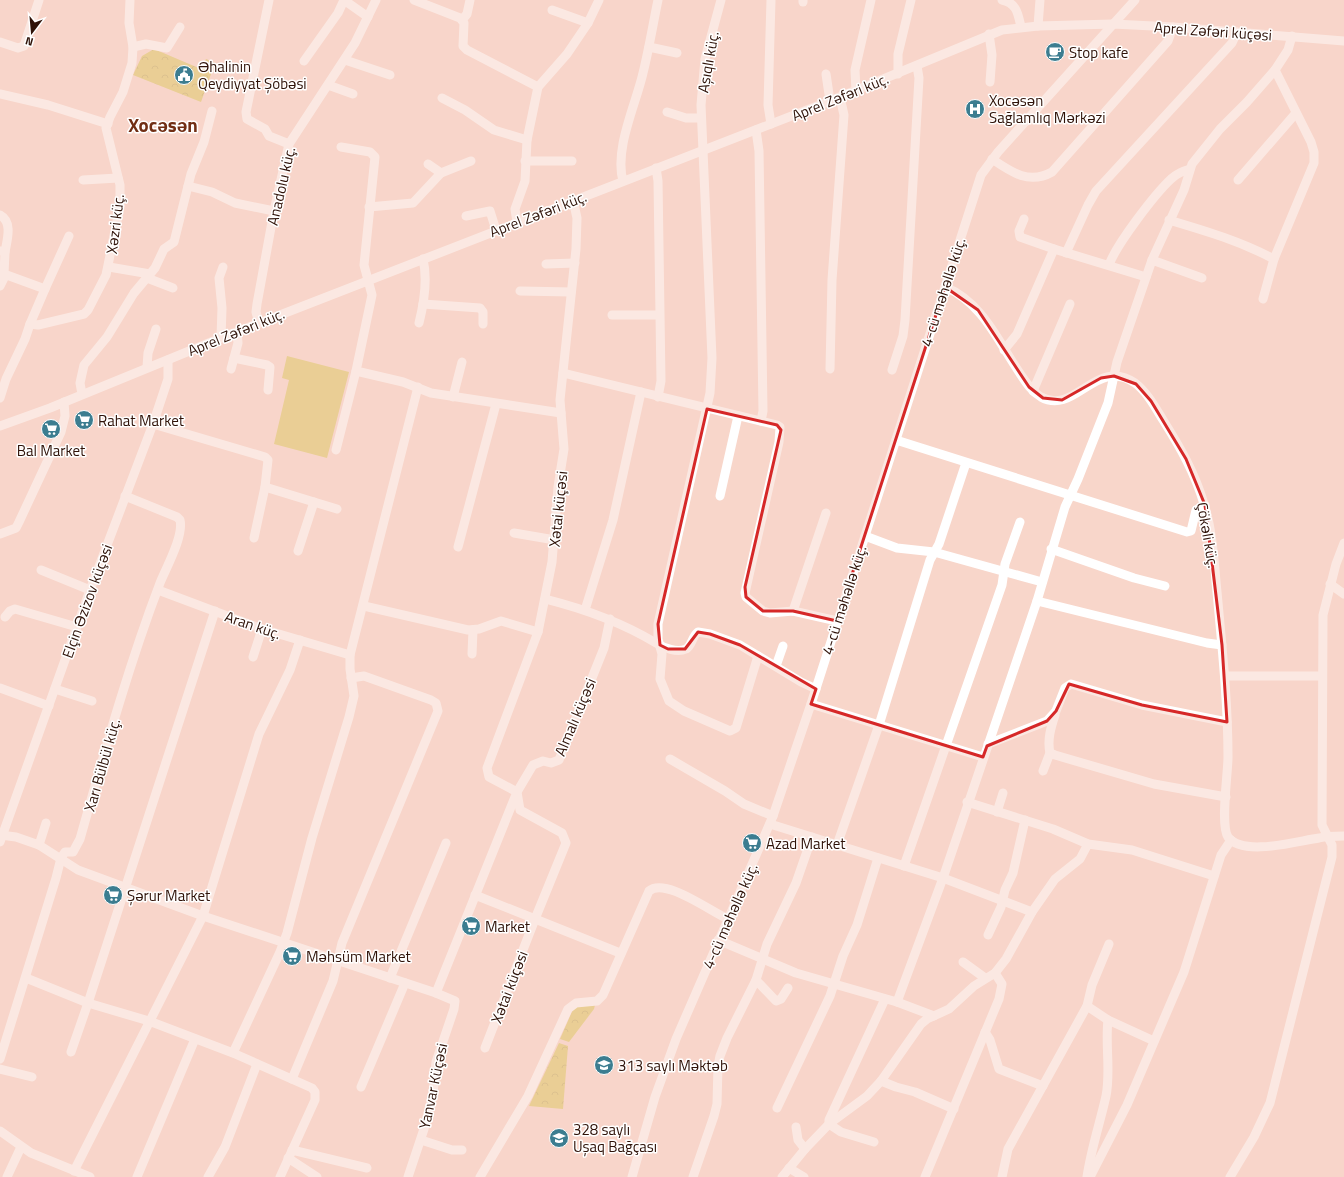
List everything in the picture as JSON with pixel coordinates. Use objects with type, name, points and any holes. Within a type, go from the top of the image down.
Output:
[{"type":"street","points":[[0,42],[18,48],[24,46],[40,0]]},
{"type":"street","name":"Xəzri küç.","points":[[30,324],[38,325],[84,314],[88,310],[109,267],[121,195],[106,128],[123,92],[132,63],[133,47],[129,22],[130,0]]},
{"type":"street","points":[[269,0],[246,112],[247,119],[265,128],[269,136],[289,144]]},
{"type":"street","points":[[304,61],[338,13],[344,0],[368,17]]},
{"type":"street","name":"Anadolu küç.","points":[[259,323],[256,312],[257,304],[274,211],[289,144],[358,39],[376,0]]},
{"type":"street","points":[[414,0],[454,15],[462,20],[464,26],[462,42],[463,46],[467,50],[538,87]]},
{"type":"street","points":[[462,20],[467,14],[470,0]]},
{"type":"street","points":[[517,222],[515,209],[525,181],[526,140],[538,87],[567,54],[588,23],[599,0]]},
{"type":"street","points":[[623,181],[621,169],[622,147],[649,47],[658,0]]},
{"type":"street","name":"Aşıqlı küç.","points":[[721,0],[702,75],[701,118],[704,150],[712,358],[710,393],[658,624],[662,654],[660,679],[669,701],[703,720],[730,731],[736,728],[758,656]]},
{"type":"street","points":[[771,0],[768,104],[771,124]]},
{"type":"street","points":[[856,90],[855,70],[871,0]]},
{"type":"street","points":[[898,74],[898,54],[911,0]]},
{"type":"street","points":[[1002,0],[1012,3],[1021,27]]},
{"type":"street","points":[[1038,26],[1040,0]]},
{"type":"street","name":"4-cü məhəllə küç.","points":[[632,1177],[655,1097],[676,1039],[718,940],[772,820],[812,704],[864,536],[981,175],[992,159],[1135,0]]},
{"type":"street","points":[[552,10],[588,23]]},
{"type":"street","name":"Aprel Zəfəri küçəsi","points":[[1081,25],[1113,24],[1174,27],[1344,41]]},
{"type":"street","points":[[1081,25],[1090,27],[1097,31],[1097,39],[1092,48]]},
{"type":"street","name":"Aprel Zəfəri küç.","points":[[0,426],[64,402],[221,338],[496,230],[830,101],[898,74],[989,34],[1021,27],[1081,25]]},
{"type":"street","points":[[133,47],[146,44],[168,48],[180,27]]},
{"type":"street","points":[[992,159],[1021,177],[1039,177],[1052,172],[1168,41],[1174,27]]},
{"type":"street","points":[[1066,253],[1096,191],[1232,43],[1237,32]]},
{"type":"street","points":[[989,34],[992,55],[990,82]]},
{"type":"street","points":[[897,1002],[943,878],[967,802],[1038,601],[1051,550],[1071,495],[1105,412],[1117,362],[1152,260],[1185,186],[1190,169],[1220,129],[1247,102],[1275,70],[1288,50],[1292,36]]},
{"type":"street","points":[[649,47],[677,53]]},
{"type":"street","points":[[345,60],[390,75]]},
{"type":"street","points":[[892,370],[903,336],[919,78],[916,66]]},
{"type":"street","points":[[1263,299],[1274,259],[1314,163],[1314,152],[1311,142],[1275,70]]},
{"type":"street","points":[[826,74],[830,101]]},
{"type":"street","points":[[328,86],[353,94]]},
{"type":"street","points":[[0,94],[48,105],[108,124]]},
{"type":"street","points":[[830,369],[832,280],[844,115],[840,97]]},
{"type":"street","points":[[442,98],[465,110],[494,130],[526,140]]},
{"type":"street","points":[[82,394],[80,383],[84,365],[102,343],[134,293],[155,268],[164,248],[174,242],[193,166],[204,142],[212,111]]},
{"type":"street","points":[[667,112],[686,118],[701,118]]},
{"type":"street","points":[[1238,180],[1296,113]]},
{"type":"street","points":[[756,130],[759,151],[763,411],[761,421]]},
{"type":"street","points":[[336,450],[356,371],[372,294],[364,265],[375,157],[370,152],[341,148]]},
{"type":"street","points":[[369,207],[413,203],[441,173],[471,161]]},
{"type":"street","points":[[526,161],[572,161]]},
{"type":"street","points":[[428,164],[441,173]]},
{"type":"street","points":[[656,168],[658,181],[660,315],[660,381],[658,396]]},
{"type":"street","points":[[1109,266],[1122,242],[1165,186],[1177,174],[1190,169]]},
{"type":"street","points":[[84,180],[118,178]]},
{"type":"street","points":[[188,186],[212,192],[235,203],[274,211]]},
{"type":"street","name":"Xətai küçəsi","points":[[486,1048],[535,919],[566,844],[562,833],[520,810],[517,792],[489,777],[487,768],[538,632],[555,540],[558,487],[564,449],[561,413],[563,373],[571,292],[576,263],[577,218],[573,200]]},
{"type":"street","points":[[466,216],[490,211],[496,230]]},
{"type":"street","points":[[0,215],[4,217],[8,229],[2,251],[4,274],[0,286]]},
{"type":"street","points":[[1024,219],[1019,231],[1020,237],[1066,253],[1146,277]]},
{"type":"street","points":[[1169,220],[1224,236],[1250,246],[1274,259]]},
{"type":"street","points":[[0,398],[6,380],[25,340],[30,324],[69,236]]},
{"type":"street","points":[[1004,350],[1017,334],[1054,249]]},
{"type":"street","points":[[419,323],[424,304],[426,272],[422,259]]},
{"type":"street","points":[[1152,260],[1202,278]]},
{"type":"street","points":[[546,264],[576,263]]},
{"type":"street","points":[[109,267],[148,276],[173,288]]},
{"type":"street","points":[[221,338],[222,308],[219,278],[223,267]]},
{"type":"street","points":[[4,274],[45,289]]},
{"type":"street","points":[[945,287],[963,296],[978,310],[1033,391],[1048,400],[1062,400],[1077,393],[1101,378],[1114,376]]},
{"type":"street","points":[[520,291],[571,292]]},
{"type":"street","points":[[424,304],[480,308],[483,312],[482,324]]},
{"type":"street","points":[[1033,391],[1070,304]]},
{"type":"street","points":[[612,315],[660,315]]},
{"type":"street","points":[[146,368],[148,353],[156,329]]},
{"type":"street","points":[[231,369],[238,343],[237,332]]},
{"type":"street","points":[[234,358],[267,365],[270,367],[268,390]]},
{"type":"street","name":"Elçin Əzizov küçəsi","points":[[1,837],[90,590],[153,424],[168,379],[168,360]]},
{"type":"street","points":[[453,397],[462,362]]},
{"type":"street","points":[[356,371],[403,382],[431,393],[561,413]]},
{"type":"street","points":[[563,373],[706,409],[777,425],[781,430],[757,546],[745,587],[746,597],[763,611],[770,613],[793,611],[837,621]]},
{"type":"street","name":"Çökəli küç.","points":[[1114,376],[1129,380],[1136,384],[1151,401],[1186,458],[1205,505],[1211,539],[1225,676],[1227,722],[1224,825],[1227,836],[1231,840]]},
{"type":"street","points":[[233,1053],[283,942],[349,717],[354,696],[351,678],[350,655],[364,606],[418,387]]},
{"type":"street","points":[[585,610],[613,520],[641,392]]},
{"type":"street","points":[[1,531],[16,528],[19,522],[61,432],[65,420],[64,402]]},
{"type":"street","points":[[458,547],[496,404]]},
{"type":"street","points":[[720,496],[738,416]]},
{"type":"street","points":[[153,424],[265,457],[268,460],[265,487],[254,538]]},
{"type":"street","points":[[896,440],[1187,532],[1191,531],[1193,527],[1196,510],[1205,505]]},
{"type":"street","points":[[837,845],[879,725],[930,560],[946,527],[966,463]]},
{"type":"street","points":[[265,487],[337,509]]},
{"type":"street","name":"Xarı Bülbül küç.","points":[[61,858],[65,852],[73,852],[80,839],[111,729],[158,590],[180,532],[180,520],[177,517],[126,496]]},
{"type":"street","points":[[298,551],[314,502]]},
{"type":"street","points":[[793,611],[826,512]]},
{"type":"street","points":[[904,866],[1002,584],[1008,555],[1020,522]]},
{"type":"street","points":[[514,533],[555,540]]},
{"type":"street","points":[[864,536],[897,548],[934,552],[1042,582]]},
{"type":"street","points":[[1230,1177],[1254,1137],[1270,1103],[1332,857],[1332,845],[1322,825],[1323,615],[1330,584],[1344,543]]},
{"type":"street","points":[[1051,550],[1134,578],[1165,586]]},
{"type":"street","points":[[41,570],[90,590]]},
{"type":"street","points":[[1330,584],[1344,594]]},
{"type":"street","name":"Aran küç.","points":[[158,590],[262,629],[350,655]]},
{"type":"street","points":[[545,599],[585,610],[610,619],[672,650],[685,649],[694,634],[702,632],[733,642],[801,682],[816,688]]},
{"type":"street","points":[[1038,601],[1208,643],[1222,645]]},
{"type":"street","points":[[364,606],[473,630],[501,621],[538,632]]},
{"type":"street","points":[[5,617],[10,611],[15,609],[77,627]]},
{"type":"street","points":[[71,1052],[215,611]]},
{"type":"street","name":"Almalı küçəsi","points":[[517,792],[533,765],[542,761],[551,763],[558,760],[604,648],[610,619]]},
{"type":"street","points":[[253,657],[262,629]]},
{"type":"street","points":[[472,654],[473,630]]},
{"type":"street","points":[[74,1171],[203,916],[259,734],[290,670],[300,640]]},
{"type":"street","points":[[776,666],[783,646]]},
{"type":"street","points":[[292,1079],[333,981],[342,943],[438,711],[436,703],[431,700],[364,676],[351,678]]},
{"type":"street","points":[[1225,676],[1322,676]]},
{"type":"street","points":[[1042,771],[1050,753],[1049,740],[1056,711],[1065,688],[1071,684],[1076,684],[1142,705],[1227,722]]},
{"type":"street","points":[[0,688],[49,706]]},
{"type":"street","points":[[55,690],[92,701]]},
{"type":"street","points":[[812,704],[983,757]]},
{"type":"street","points":[[988,744],[1017,732],[1035,727],[1047,721],[1056,711]]},
{"type":"street","points":[[1035,727],[1044,733],[1049,740]]},
{"type":"street","points":[[1050,753],[1154,784],[1226,797]]},
{"type":"street","points":[[670,759],[772,820],[812,837],[943,878],[1032,912]]},
{"type":"street","points":[[436,993],[517,792]]},
{"type":"street","points":[[997,812],[1003,793]]},
{"type":"street","points":[[967,802],[1053,828],[1088,844],[1132,850],[1214,876]]},
{"type":"street","points":[[988,935],[1001,908],[1005,890],[1015,867],[1019,842],[1025,820]]},
{"type":"street","points":[[39,845],[46,823]]},
{"type":"street","points":[[1089,1177],[1127,1105],[1184,972],[1221,855],[1231,840],[1241,845],[1254,847],[1328,836],[1344,836]]},
{"type":"street","name":"Yanvar Küçəsi","points":[[1,837],[16,837],[39,845],[78,870],[203,916],[452,998],[455,1001],[455,1004],[436,1062],[433,1094],[421,1140],[408,1177]]},
{"type":"street","points":[[693,1177],[717,1104],[718,1066],[726,1038],[756,980],[767,944],[796,883],[812,837]]},
{"type":"street","points":[[390,978],[446,843]]},
{"type":"street","points":[[782,1177],[805,1149],[829,1124],[867,1096],[881,1081],[921,1024],[949,1009],[985,978],[995,973],[1006,959],[1032,912],[1055,879],[1080,859],[1088,844]]},
{"type":"street","points":[[0,1059],[26,978],[61,858]]},
{"type":"street","points":[[778,1108],[834,985],[843,956],[857,925],[878,858]]},
{"type":"street","points":[[480,1177],[528,1096],[568,1009],[576,1003],[597,1001],[603,995],[620,953],[649,890],[652,888],[667,887],[728,919]]},
{"type":"street","points":[[475,895],[620,953]]},
{"type":"street","points":[[718,940],[762,960],[803,976],[897,1002],[934,1016]]},
{"type":"street","points":[[1002,1177],[1008,1149],[1087,1006],[1092,985],[1108,944]]},
{"type":"street","points":[[963,962],[985,978]]},
{"type":"street","points":[[925,1177],[1002,990],[1002,984],[995,973]]},
{"type":"street","points":[[26,978],[88,1003],[149,1022],[233,1053],[312,1088],[316,1095],[280,1177]]},
{"type":"street","points":[[756,980],[776,1001],[781,999],[788,988]]},
{"type":"street","points":[[361,1087],[405,983]]},
{"type":"street","points":[[829,1124],[830,1116],[885,999]]},
{"type":"street","points":[[1087,1006],[1108,1020],[1154,1041]]},
{"type":"street","points":[[1089,1177],[1089,1162],[1106,1096],[1108,1073],[1108,1020]]},
{"type":"street","points":[[985,1032],[990,1040],[999,1069],[1043,1086]]},
{"type":"street","points":[[137,1177],[195,1039]]},
{"type":"street","points":[[208,1177],[224,1147],[257,1064]]},
{"type":"street","points":[[0,1069],[32,1077]]},
{"type":"street","points":[[881,1081],[915,1092],[954,1109]]},
{"type":"street","points":[[829,1124],[841,1132],[874,1142]]},
{"type":"street","points":[[796,1127],[798,1140],[805,1149]]},
{"type":"street","points":[[0,1131],[31,1153],[90,1177]]},
{"type":"street","points":[[421,1140],[452,1150],[462,1150]]},
{"type":"street","points":[[7,1177],[21,1147]]},
{"type":"street","points":[[290,1154],[367,1168]]},
{"type":"street","points":[[290,1154],[318,1177]]},
{"type":"street","points":[[789,1168],[804,1177]]},
{"type":"highlighted area","points":[[945,287],[978,310],[1029,387],[1043,398],[1062,400],[1101,378],[1114,376],[1136,384],[1151,401],[1186,459],[1205,505],[1222,645],[1227,722],[1142,705],[1069,684],[1056,711],[1047,721],[987,746],[983,757],[811,704],[816,689],[740,645],[710,634],[698,632],[685,649],[668,649],[660,645],[658,639],[658,624],[707,409],[777,425],[781,430],[745,587],[746,597],[763,611],[793,611],[837,621]]},
{"type":"green space","points":[[154,49],[201,69],[206,59],[215,63],[201,102],[133,75],[142,56]]},
{"type":"green space","points":[[287,356],[349,372],[327,458],[274,444],[289,380],[282,378]]},
{"type":"green space","points":[[595,1005],[594,1009],[569,1042],[560,1039],[574,1007]]},
{"type":"green space","points":[[559,1043],[568,1046],[563,1109],[529,1106]]},
{"type":"place","name":"Stop kafe","points":[[1055,52]]},
{"type":"place","name":"Əhalinin Qeydiyyat Şöbəsi","points":[[184,75]]},
{"type":"place","name":"Xocəsən Sağlamlıq Mərkəzi","points":[[975,109]]},
{"type":"place","name":"Rahat Market","points":[[84,420]]},
{"type":"place","name":"Bal Market","points":[[51,429]]},
{"type":"place","name":"Azad Market","points":[[752,843]]},
{"type":"place","name":"Şərur Market","points":[[113,895]]},
{"type":"place","name":"Market","points":[[471,926]]},
{"type":"place","name":"Məhsüm Market","points":[[292,956]]},
{"type":"place","name":"313 saylı Məktəb","points":[[604,1065]]},
{"type":"place","name":"328 saylı Uşaq Bağçası","points":[[559,1138]]},
{"type":"district","name":"Xocəsən","points":[[163,124]]}]
